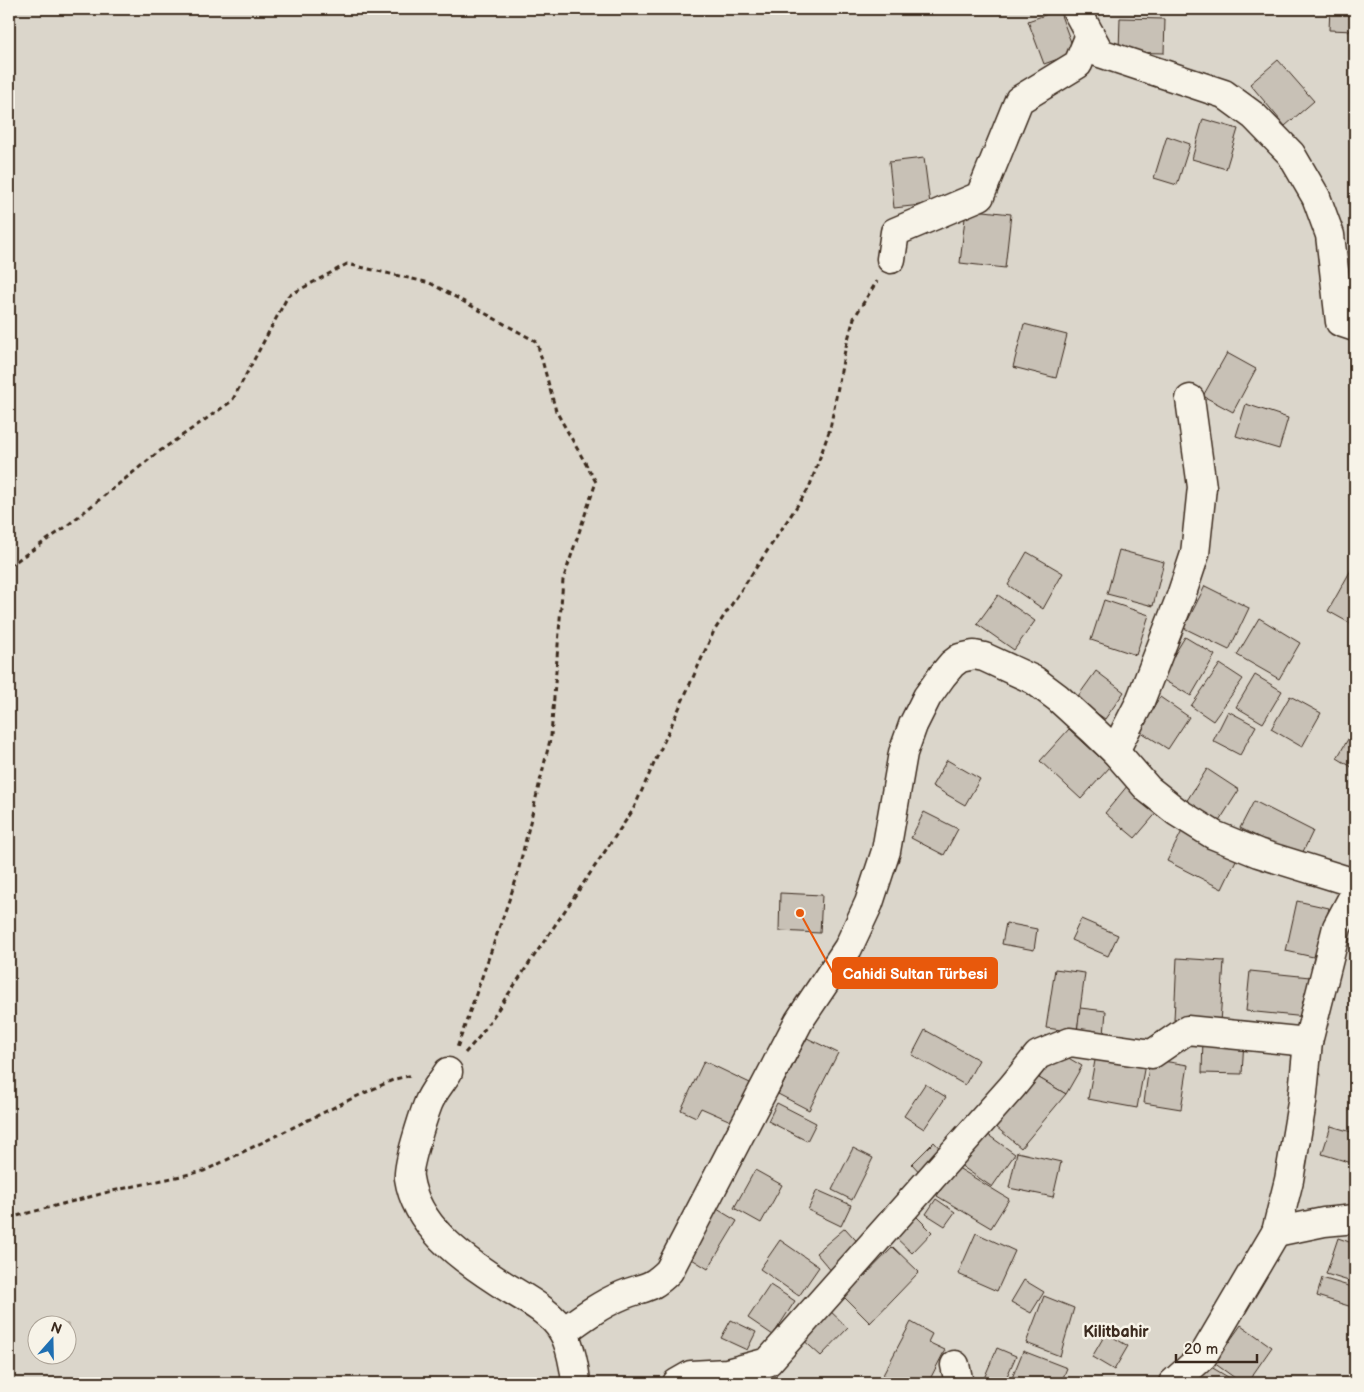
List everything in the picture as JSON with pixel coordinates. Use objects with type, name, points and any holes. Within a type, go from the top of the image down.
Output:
[{"type":"street","points":[[1076,9],[1100,53],[1224,94],[1254,116],[1291,154],[1316,196],[1330,235],[1340,322],[1355,327]]},
{"type":"street","points":[[890,259],[895,232],[980,196],[1020,100],[1078,64],[1090,34]]},
{"type":"street","points":[[1115,752],[1139,704],[1181,596],[1195,554],[1202,487],[1190,399]]},
{"type":"street","points":[[563,1332],[594,1310],[623,1295],[643,1290],[657,1283],[669,1271],[799,1021],[848,948],[869,903],[886,851],[903,753],[913,726],[927,697],[952,664],[960,658],[974,655],[984,657],[1034,680],[1058,698],[1115,752],[1148,789],[1177,812],[1214,835],[1258,853],[1355,883]]},
{"type":"street","points":[[1173,1383],[1203,1356],[1276,1232],[1289,1180],[1302,1103],[1308,1042],[1336,927],[1355,893]]},
{"type":"street","points":[[677,1383],[691,1375],[727,1373],[768,1362],[1012,1088],[1038,1055],[1070,1042],[1152,1054],[1187,1030],[1308,1042]]},
{"type":"street","points":[[448,1072],[428,1103],[416,1140],[408,1176],[414,1198],[426,1220],[456,1252],[549,1316],[563,1332],[575,1368],[576,1383]]},
{"type":"street","points":[[1276,1232],[1324,1222],[1355,1219]]},
{"type":"path","points":[[9,1218],[204,1171],[395,1079],[422,1072],[448,1072],[480,1036],[633,810],[714,631],[809,488],[830,429],[845,350],[854,318],[890,259]]},
{"type":"path","points":[[9,566],[64,529],[157,453],[232,400],[288,296],[348,264],[430,283],[537,342],[556,412],[596,482],[563,580],[551,736],[516,880],[448,1072]]},
{"type":"shaded area","points":[[9,9],[1355,9],[1355,1383],[9,1383]]},
{"type":"building","points":[[1330,9],[1355,9],[1355,31],[1329,30]]},
{"type":"building","points":[[1059,10],[1075,53],[1044,64],[1028,21]]},
{"type":"building","points":[[1120,18],[1165,19],[1164,53],[1119,52]]},
{"type":"building","points":[[1355,54],[1355,91],[1351,90]]},
{"type":"building","points":[[1278,60],[1314,101],[1285,126],[1250,84]]},
{"type":"building","points":[[1203,119],[1238,129],[1226,169],[1192,159]]},
{"type":"building","points":[[1167,136],[1190,144],[1177,185],[1154,178]]},
{"type":"building","points":[[924,158],[930,204],[894,208],[889,162]]},
{"type":"building","points":[[966,209],[1011,214],[1005,268],[960,263]]},
{"type":"building","points":[[1024,324],[1067,335],[1056,378],[1013,367]]},
{"type":"building","points":[[1227,353],[1256,369],[1233,412],[1203,396]]},
{"type":"building","points":[[1246,404],[1288,418],[1279,449],[1236,436]]},
{"type":"building","points":[[1119,550],[1164,562],[1153,606],[1107,594]]},
{"type":"building","points":[[1027,552],[1063,573],[1043,609],[1008,585]]},
{"type":"building","points":[[1351,570],[1355,572],[1355,626],[1328,611]]},
{"type":"building","points":[[1205,586],[1249,608],[1229,650],[1184,628]]},
{"type":"building","points":[[998,595],[1035,621],[1014,650],[977,624]]},
{"type":"building","points":[[1104,600],[1149,615],[1136,655],[1091,640]]},
{"type":"building","points":[[1259,618],[1300,643],[1279,679],[1237,655]]},
{"type":"building","points":[[1185,637],[1215,655],[1191,696],[1160,678]]},
{"type":"building","points":[[1220,664],[1243,679],[1213,721],[1191,706]]},
{"type":"building","points":[[1096,671],[1124,692],[1105,719],[1076,699]]},
{"type":"building","points":[[1255,675],[1282,691],[1263,723],[1236,707]]},
{"type":"building","points":[[1290,696],[1321,713],[1302,747],[1271,729]]},
{"type":"building","points":[[1160,697],[1189,717],[1168,749],[1138,730]]},
{"type":"building","points":[[1228,711],[1256,726],[1240,755],[1213,741]]},
{"type":"building","points":[[1069,729],[1110,767],[1081,799],[1040,761]]},
{"type":"building","points":[[1351,734],[1355,737],[1355,769],[1337,758]]},
{"type":"building","points":[[947,760],[980,779],[965,805],[932,786]]},
{"type":"building","points":[[1207,769],[1239,790],[1218,823],[1186,802]]},
{"type":"building","points":[[1128,785],[1159,810],[1135,838],[1105,813]]},
{"type":"building","points":[[1254,801],[1313,831],[1300,858],[1240,828]]},
{"type":"building","points":[[924,812],[958,829],[944,855],[911,838]]},
{"type":"building","points":[[1184,827],[1237,858],[1222,889],[1167,861]]},
{"type":"building","points":[[780,893],[822,895],[820,933],[779,931]]},
{"type":"building","points":[[1297,901],[1329,908],[1318,958],[1286,951]]},
{"type":"building","points":[[1081,919],[1118,935],[1108,956],[1071,940]]},
{"type":"building","points":[[1006,923],[1037,929],[1034,950],[1002,944]]},
{"type":"building","points":[[1177,958],[1224,961],[1220,1023],[1174,1020]]},
{"type":"building","points":[[1055,969],[1085,973],[1077,1032],[1046,1028]]},
{"type":"building","points":[[1250,971],[1310,977],[1306,1017],[1246,1011]]},
{"type":"building","points":[[1080,1008],[1106,1011],[1104,1035],[1077,1032]]},
{"type":"building","points":[[925,1030],[979,1060],[965,1085],[912,1055]]},
{"type":"building","points":[[807,1038],[838,1053],[809,1110],[778,1094]]},
{"type":"building","points":[[1203,1038],[1244,1040],[1242,1074],[1202,1073]]},
{"type":"building","points":[[1055,1050],[1082,1066],[1066,1094],[1039,1078]]},
{"type":"building","points":[[1096,1055],[1145,1064],[1137,1108],[1088,1099]]},
{"type":"building","points":[[1150,1059],[1188,1065],[1181,1109],[1144,1103]]},
{"type":"building","points":[[704,1061],[750,1083],[733,1122],[701,1108],[696,1117],[681,1110]]},
{"type":"building","points":[[1040,1072],[1039,1078],[1066,1094],[1021,1148],[995,1126]]},
{"type":"building","points":[[925,1084],[946,1097],[924,1129],[904,1116]]},
{"type":"building","points":[[777,1103],[816,1123],[807,1141],[768,1121]]},
{"type":"building","points":[[1331,1126],[1355,1133],[1355,1164],[1322,1154]]},
{"type":"building","points":[[984,1132],[1015,1154],[992,1187],[960,1165]]},
{"type":"building","points":[[934,1142],[946,1155],[924,1177],[912,1164]]},
{"type":"building","points":[[853,1148],[873,1158],[852,1200],[832,1190]]},
{"type":"building","points":[[1017,1152],[1061,1162],[1053,1197],[1009,1188]]},
{"type":"building","points":[[955,1166],[1009,1199],[991,1228],[937,1196]]},
{"type":"building","points":[[755,1170],[782,1185],[761,1223],[734,1208]]},
{"type":"building","points":[[817,1190],[851,1205],[841,1226],[808,1210]]},
{"type":"building","points":[[936,1199],[955,1212],[945,1226],[926,1214]]},
{"type":"building","points":[[717,1209],[737,1221],[708,1269],[687,1256]]},
{"type":"building","points":[[914,1214],[932,1232],[912,1253],[893,1235]]},
{"type":"building","points":[[845,1228],[862,1247],[833,1273],[816,1253]]},
{"type":"building","points":[[976,1233],[1015,1251],[997,1291],[958,1274]]},
{"type":"building","points":[[1338,1238],[1355,1244],[1355,1283],[1326,1274]]},
{"type":"building","points":[[780,1240],[819,1267],[799,1296],[760,1269]]},
{"type":"building","points":[[893,1247],[919,1272],[870,1323],[844,1297]]},
{"type":"building","points":[[1322,1278],[1355,1288],[1355,1308],[1317,1296]]},
{"type":"building","points":[[1024,1280],[1044,1292],[1031,1313],[1011,1302]]},
{"type":"building","points":[[770,1285],[795,1301],[773,1335],[748,1318]]},
{"type":"building","points":[[1044,1296],[1074,1308],[1060,1356],[1026,1343]]},
{"type":"building","points":[[827,1308],[848,1328],[821,1356],[800,1337]]},
{"type":"building","points":[[731,1320],[756,1332],[747,1350],[721,1338]]},
{"type":"building","points":[[911,1322],[932,1334],[928,1342],[945,1350],[928,1383],[898,1383],[883,1375]]},
{"type":"building","points":[[1241,1325],[1272,1347],[1247,1383],[1242,1383],[1214,1363]]},
{"type":"building","points":[[1106,1333],[1128,1346],[1114,1370],[1092,1357]]},
{"type":"building","points":[[997,1348],[1016,1356],[1004,1383],[982,1383]]},
{"type":"building","points":[[1023,1351],[1067,1368],[1061,1383],[1010,1383]]},
{"type":"building","points":[[1206,1364],[1238,1383],[1195,1383]]},
{"type":"place","name":"Cahidi Sultan Türbesi","points":[[800,913]]},
{"type":"district","name":"Kilitbahir","points":[[1116,1331]]}]
